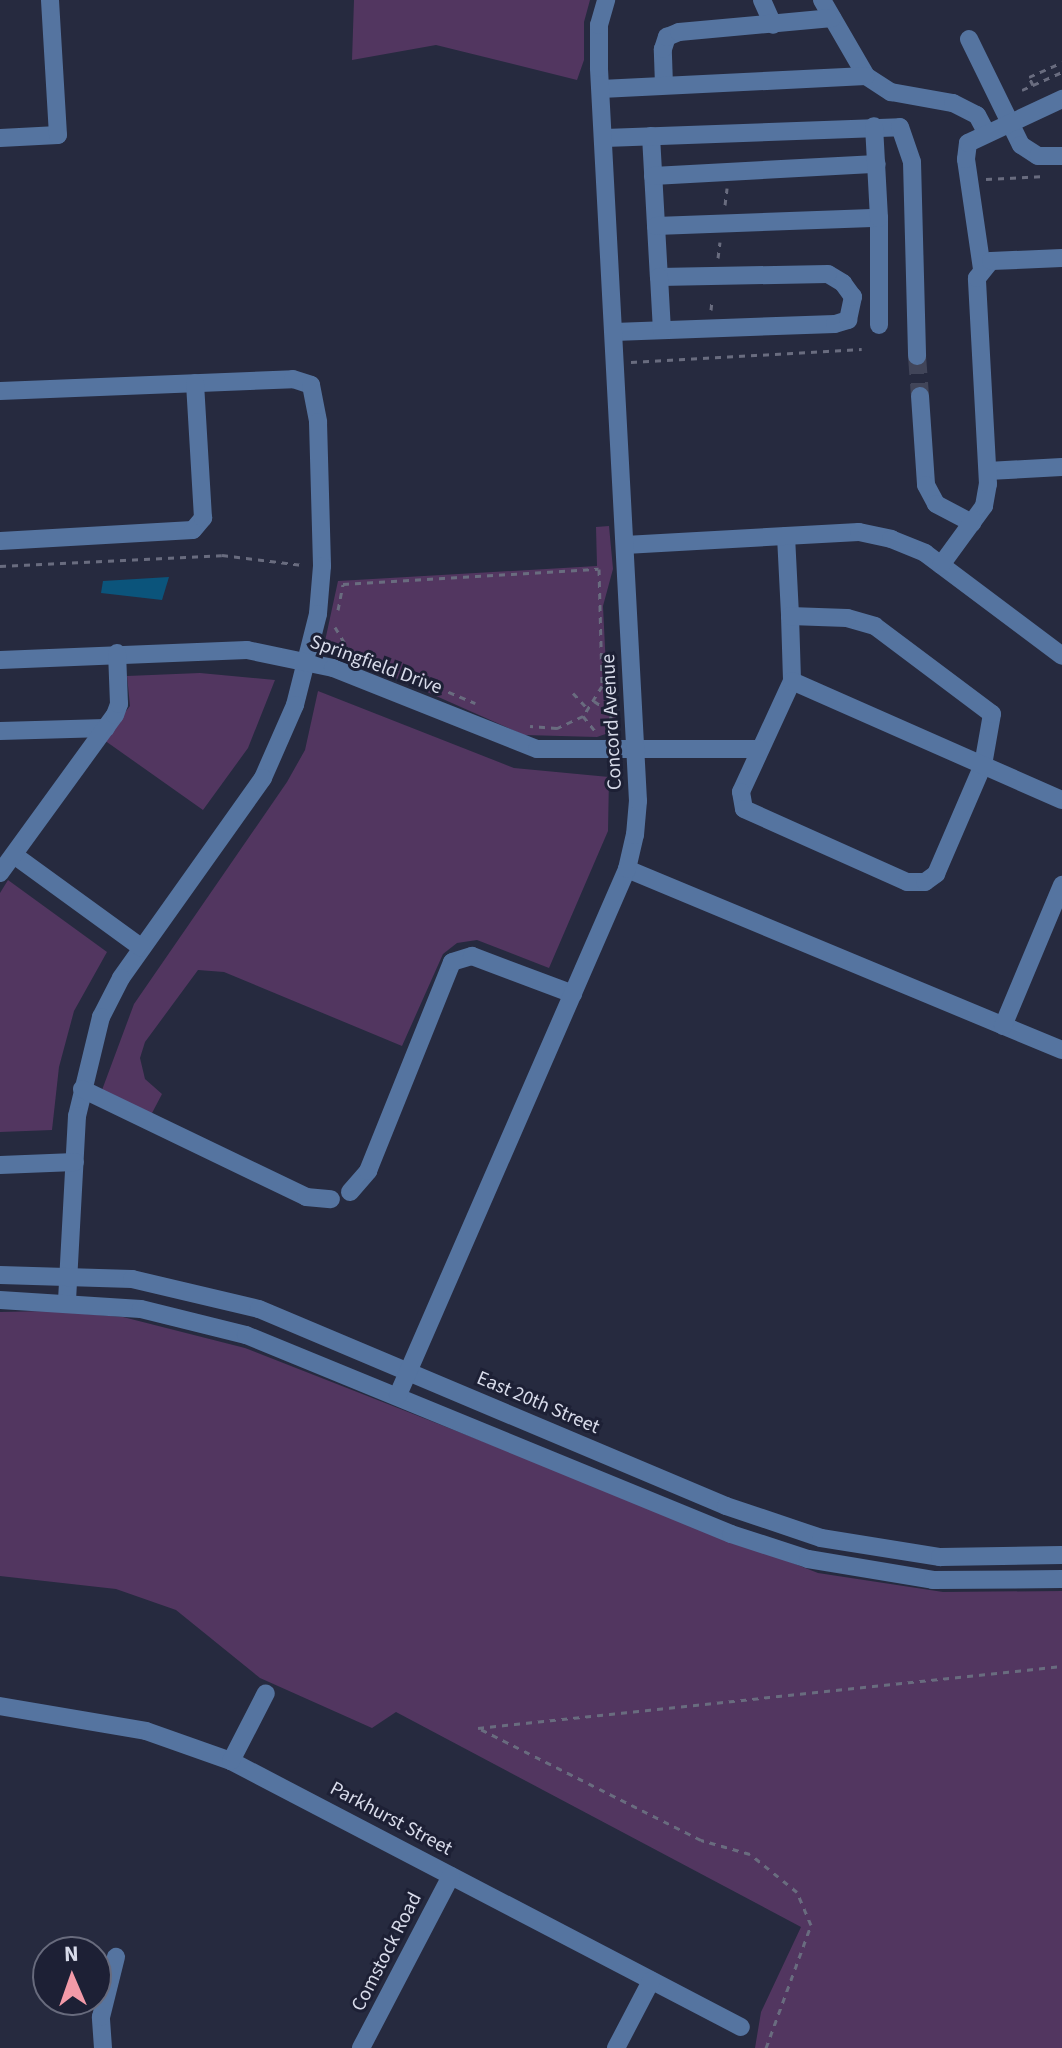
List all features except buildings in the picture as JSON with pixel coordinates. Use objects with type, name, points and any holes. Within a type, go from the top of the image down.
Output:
[{"type":"street","points":[[0,138],[58,135],[50,0]]},
{"type":"street","name":"Concord Avenue","points":[[398,1395],[627,869],[638,801],[601,89],[599,25],[606,0]]},
{"type":"street","points":[[762,0],[773,25]]},
{"type":"street","points":[[822,0],[866,76],[891,92],[953,103],[977,115],[986,132]]},
{"type":"street","points":[[664,85],[667,37],[832,18]]},
{"type":"street","points":[[969,39],[1021,145],[1038,156],[1062,156]]},
{"type":"street","points":[[601,89],[866,76]]},
{"type":"street","points":[[982,269],[969,179],[968,143],[1062,99]]},
{"type":"street","points":[[874,126],[879,218],[879,325]]},
{"type":"street","points":[[605,138],[900,127],[912,162],[917,356]]},
{"type":"street","points":[[651,136],[662,330]]},
{"type":"street","points":[[653,176],[877,164]]},
{"type":"street","points":[[656,226],[879,218]]},
{"type":"street","points":[[941,565],[984,506],[988,471],[977,278],[991,261],[1062,258]]},
{"type":"street","points":[[614,332],[835,324],[848,320],[853,297],[843,283],[828,274],[659,277]]},
{"type":"street","points":[[0,391],[293,379],[311,385],[318,422],[322,566],[306,661],[273,761],[142,948],[101,1017],[82,1089],[67,1301]]},
{"type":"street","points":[[0,541],[193,530],[203,518],[195,383]]},
{"type":"street","points":[[920,396],[926,485],[936,504],[972,523]]},
{"type":"street","points":[[988,471],[1062,467]]},
{"type":"street","points":[[625,545],[869,534],[925,553],[1062,656]]},
{"type":"street","points":[[786,536],[792,681],[741,792],[744,809],[907,882],[925,882],[936,874],[983,765],[992,714],[952,679],[875,626],[847,618],[790,616]]},
{"type":"street","name":"Springfield Drive","points":[[0,660],[218,648],[306,661],[525,746],[562,752],[760,749]]},
{"type":"street","points":[[0,873],[106,728],[119,704],[117,653]]},
{"type":"street","points":[[792,681],[1062,800]]},
{"type":"street","points":[[0,731],[106,728]]},
{"type":"street","points":[[14,855],[142,948]]},
{"type":"street","points":[[627,869],[1062,1050]]},
{"type":"street","points":[[1003,1026],[1062,885]]},
{"type":"street","points":[[350,1192],[368,1171],[452,962],[472,956],[573,994]]},
{"type":"street","points":[[82,1089],[306,1197],[331,1199]]},
{"type":"street","points":[[0,1165],[75,1162]]},
{"type":"street","name":"East 20th Street","points":[[0,1275],[68,1273],[157,1283],[234,1302],[798,1532],[940,1557],[1062,1555]]},
{"type":"street","points":[[0,1300],[67,1301],[141,1309],[218,1326],[398,1395],[794,1556],[933,1580],[1062,1579]]},
{"type":"street","points":[[231,1761],[266,1693]]},
{"type":"street","name":"Parkhurst Street","points":[[0,1706],[146,1731],[231,1761],[741,2027]]},
{"type":"street","name":"Comstock Road","points":[[361,2048],[451,1876]]},
{"type":"street","points":[[103,2048],[101,2017],[116,1957]]},
{"type":"street","points":[[616,2048],[651,1981]]},
{"type":"path","points":[[1033,85],[1029,77],[1062,62]]},
{"type":"path","points":[[1022,90],[1062,72]]},
{"type":"path","points":[[969,179],[1062,175]]},
{"type":"path","points":[[724,212],[728,182]]},
{"type":"path","points":[[717,266],[721,235]]},
{"type":"path","points":[[631,362],[862,349]]},
{"type":"path","points":[[0,566],[222,555],[302,565]]},
{"type":"path","points":[[486,708],[331,645],[343,584],[599,569],[602,686],[583,716],[557,728],[528,725]]},
{"type":"path","points":[[335,627],[349,650]]},
{"type":"path","points":[[430,684],[433,676]]},
{"type":"path","points":[[573,693],[588,709]]},
{"type":"path","points":[[583,716],[596,732],[606,731],[612,723],[612,713],[594,701]]},
{"type":"path","points":[[766,2048],[811,1925],[797,1892],[750,1854],[701,1840],[478,1728],[1062,1666]]},
{"type":"shaded area","points":[[354,0],[590,0],[584,22],[584,60],[577,80],[436,45],[352,60]]},
{"type":"shaded area","points":[[609,526],[613,569],[603,606],[606,668],[616,696],[617,730],[597,737],[524,735],[330,649],[325,641],[338,581],[597,566],[596,527]]},
{"type":"shaded area","points":[[200,673],[275,680],[248,748],[203,810],[104,740],[130,706],[127,676]]},
{"type":"shaded area","points":[[318,691],[514,768],[609,777],[608,831],[549,968],[477,940],[457,943],[443,954],[402,1046],[224,972],[198,970],[145,1042],[140,1058],[145,1079],[162,1094],[151,1115],[102,1090],[134,1004],[287,782],[305,750]]},
{"type":"shaded area","points":[[8,880],[107,952],[74,1011],[59,1067],[52,1130],[0,1132],[0,893]]},
{"type":"shaded area","points":[[48,1311],[123,1317],[245,1348],[818,1573],[943,1592],[1062,1591],[1062,2048],[755,2048],[761,2012],[801,1927],[396,1712],[372,1728],[260,1678],[176,1610],[116,1589],[0,1576],[0,1312]]},
{"type":"water","points":[[169,577],[162,600],[101,593],[103,581]]},
{"type":"tunnel","points":[[917,356],[920,396]]}]
